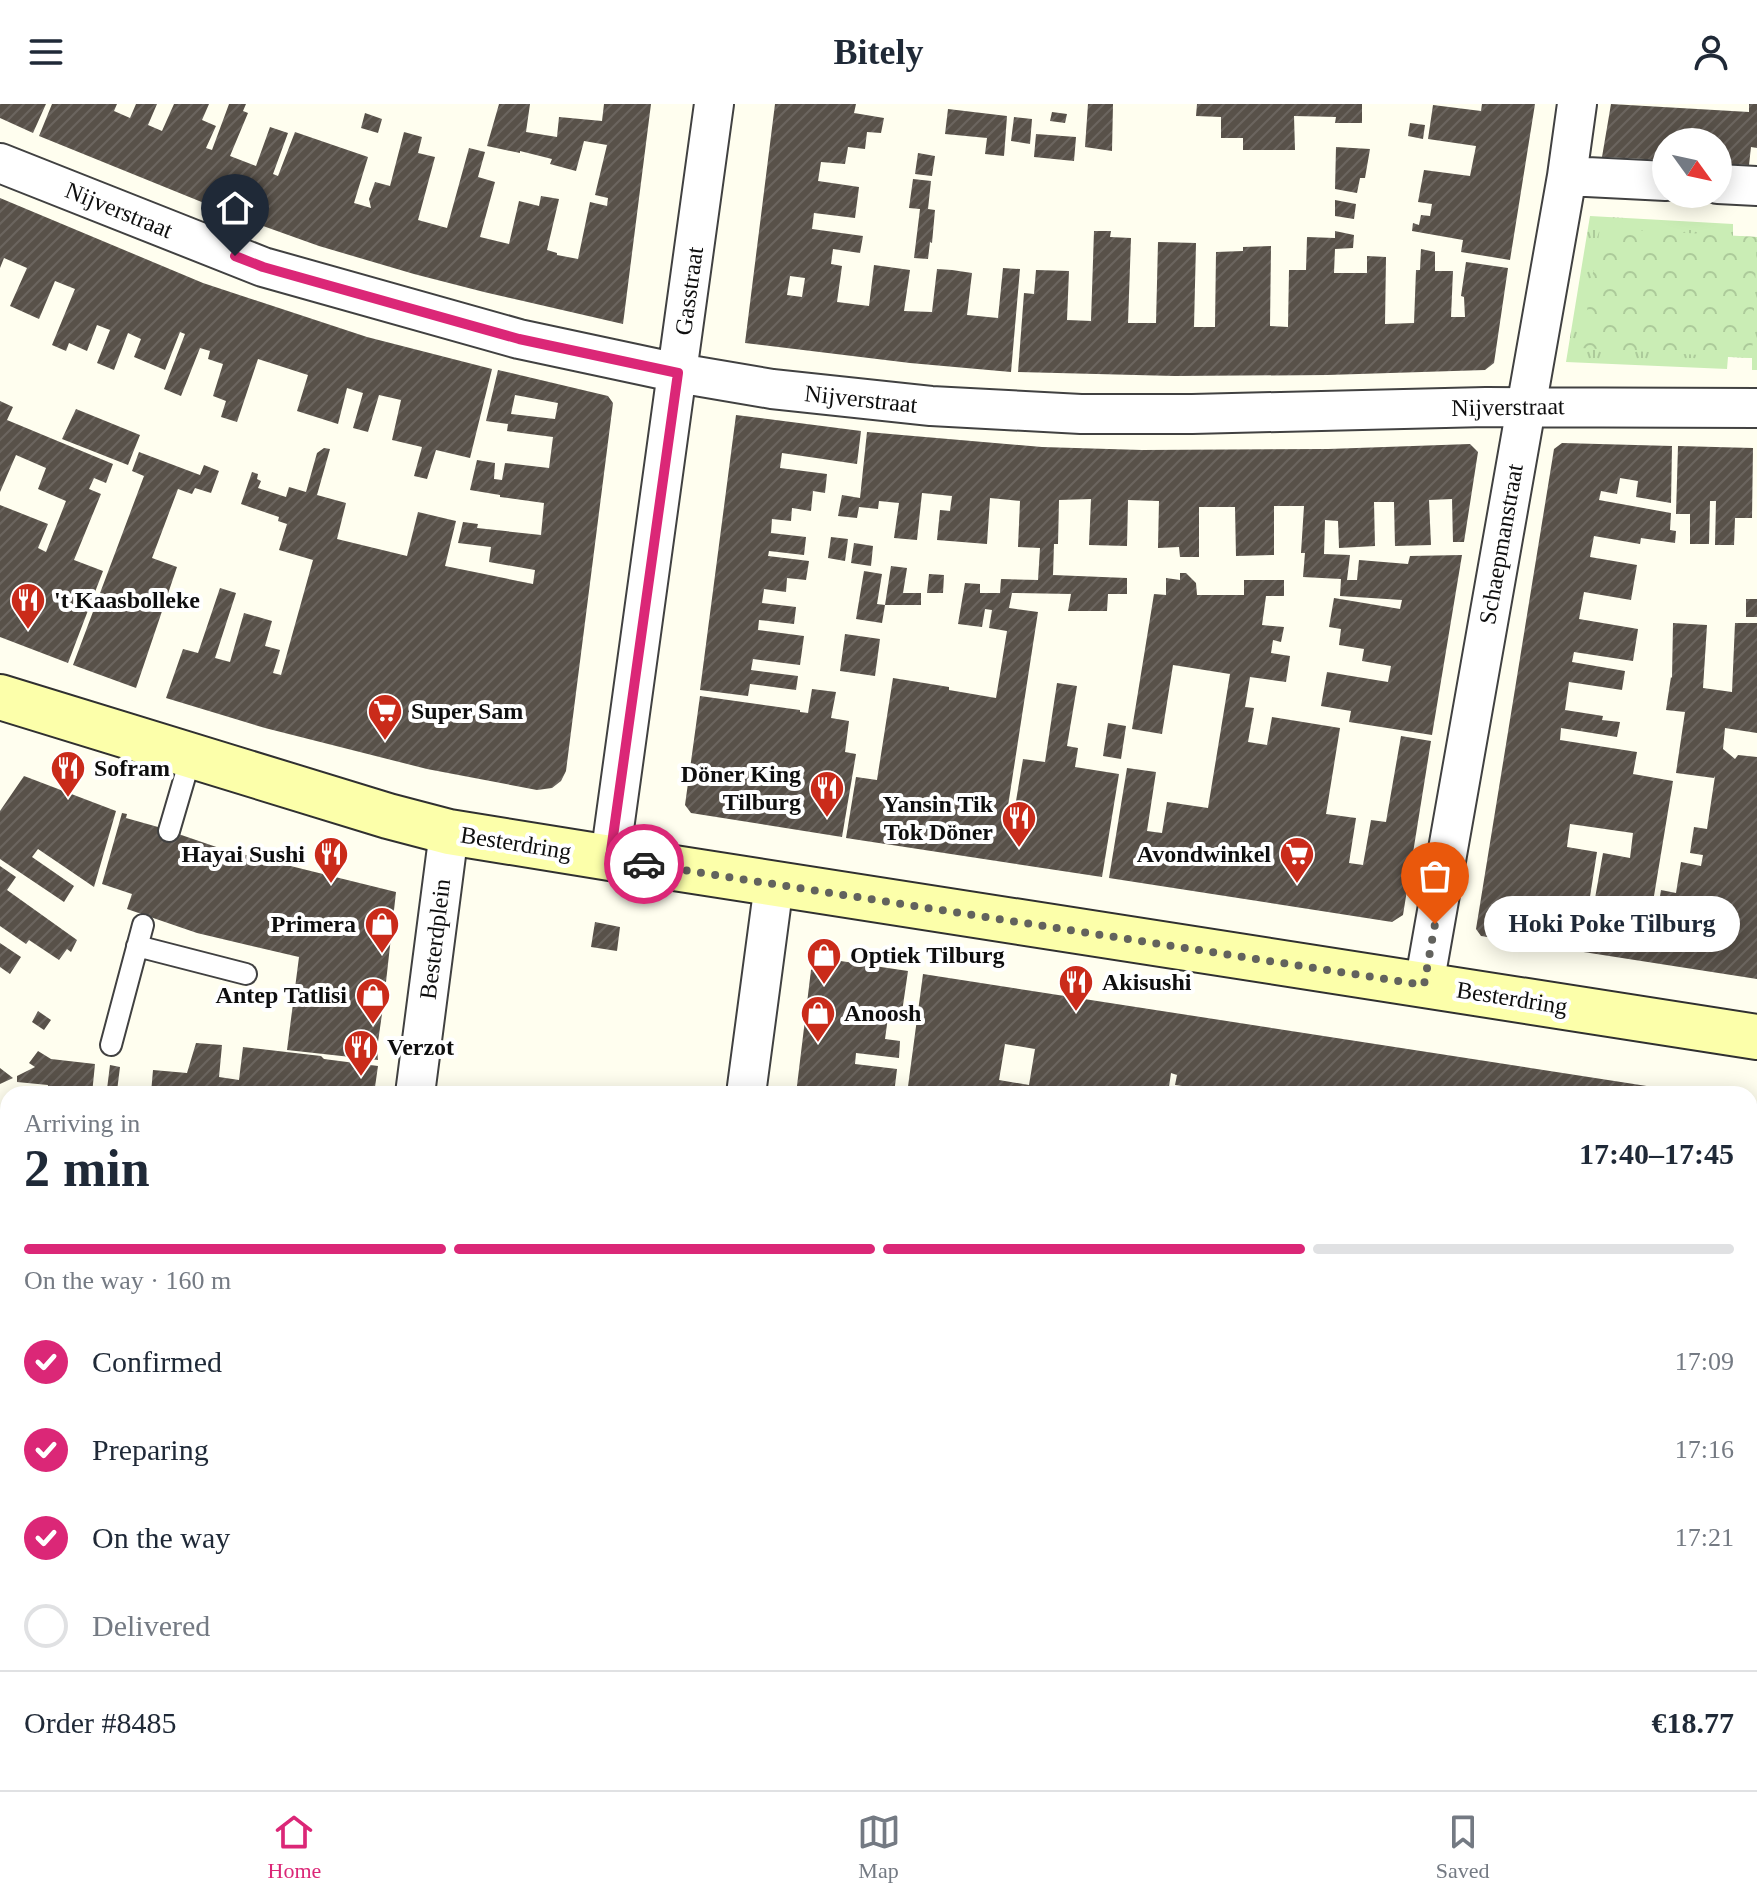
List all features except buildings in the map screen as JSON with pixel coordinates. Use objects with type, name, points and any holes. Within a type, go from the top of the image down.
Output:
[{"type":"street","name":"Gasstraat","points":[[610,858],[714,104]]},
{"type":"street","name":"Schaepmanstraat","points":[[1424,985],[1567,176],[1577,104]]},
{"type":"street","name":"Nijverstraat","points":[[0,163],[263,267],[519,339],[678,373],[772,389],[931,406],[1081,414],[1525,407],[1757,408]]},
{"type":"street","points":[[1567,176],[1652,180]]},
{"type":"street","points":[[1732,185],[1757,186]]},
{"type":"street","name":"Besterdring","points":[[4,707],[191,756],[449,832],[1757,1037]]},
{"type":"street","name":"Besterdplein","points":[[416,1086],[449,832]]},
{"type":"street","points":[[747,1086],[774,884]]},
{"type":"lane","points":[[169,831],[191,756]]},
{"type":"lane","points":[[111,1045],[143,925]]},
{"type":"lane","points":[[137,946],[246,974]]},
{"type":"green space","points":[[1590,216],[1733,224],[1733,236],[1757,237],[1757,370],[1752,370],[1752,358],[1728,357],[1727,369],[1566,362]]},
{"type":"green space","points":[[1600,228],[1757,237],[1752,358],[1581,348]]},
{"type":"way so far","points":[[644,864],[1424,985],[1435,924]]},
{"type":"place","name":"'t Kaasbolleke","points":[[28,631]]},
{"type":"place","name":"Super Sam","points":[[385,742]]},
{"type":"place","name":"Sofram","points":[[68,799]]},
{"type":"place","name":"Döner King Tilburg","points":[[827,819]]},
{"type":"place","name":"Yansin Tik Tok Döner","points":[[1019,849]]},
{"type":"place","name":"Hayai Sushi","points":[[331,885]]},
{"type":"place","name":"Avondwinkel","points":[[1297,885]]},
{"type":"place","name":"Hoki Poke Tilburg","points":[[1435,924]]},
{"type":"place","name":"Primera","points":[[382,955]]},
{"type":"place","name":"Optiek Tilburg","points":[[824,986]]},
{"type":"place","name":"Akisushi","points":[[1076,1013]]},
{"type":"place","name":"Antep Tatlisi","points":[[373,1026]]},
{"type":"place","name":"Anoosh","points":[[818,1044]]},
{"type":"place","name":"Verzot","points":[[361,1078]]},
{"type":"route","points":[[235,256],[263,267],[519,339],[678,373],[610,858],[644,864]]}]
